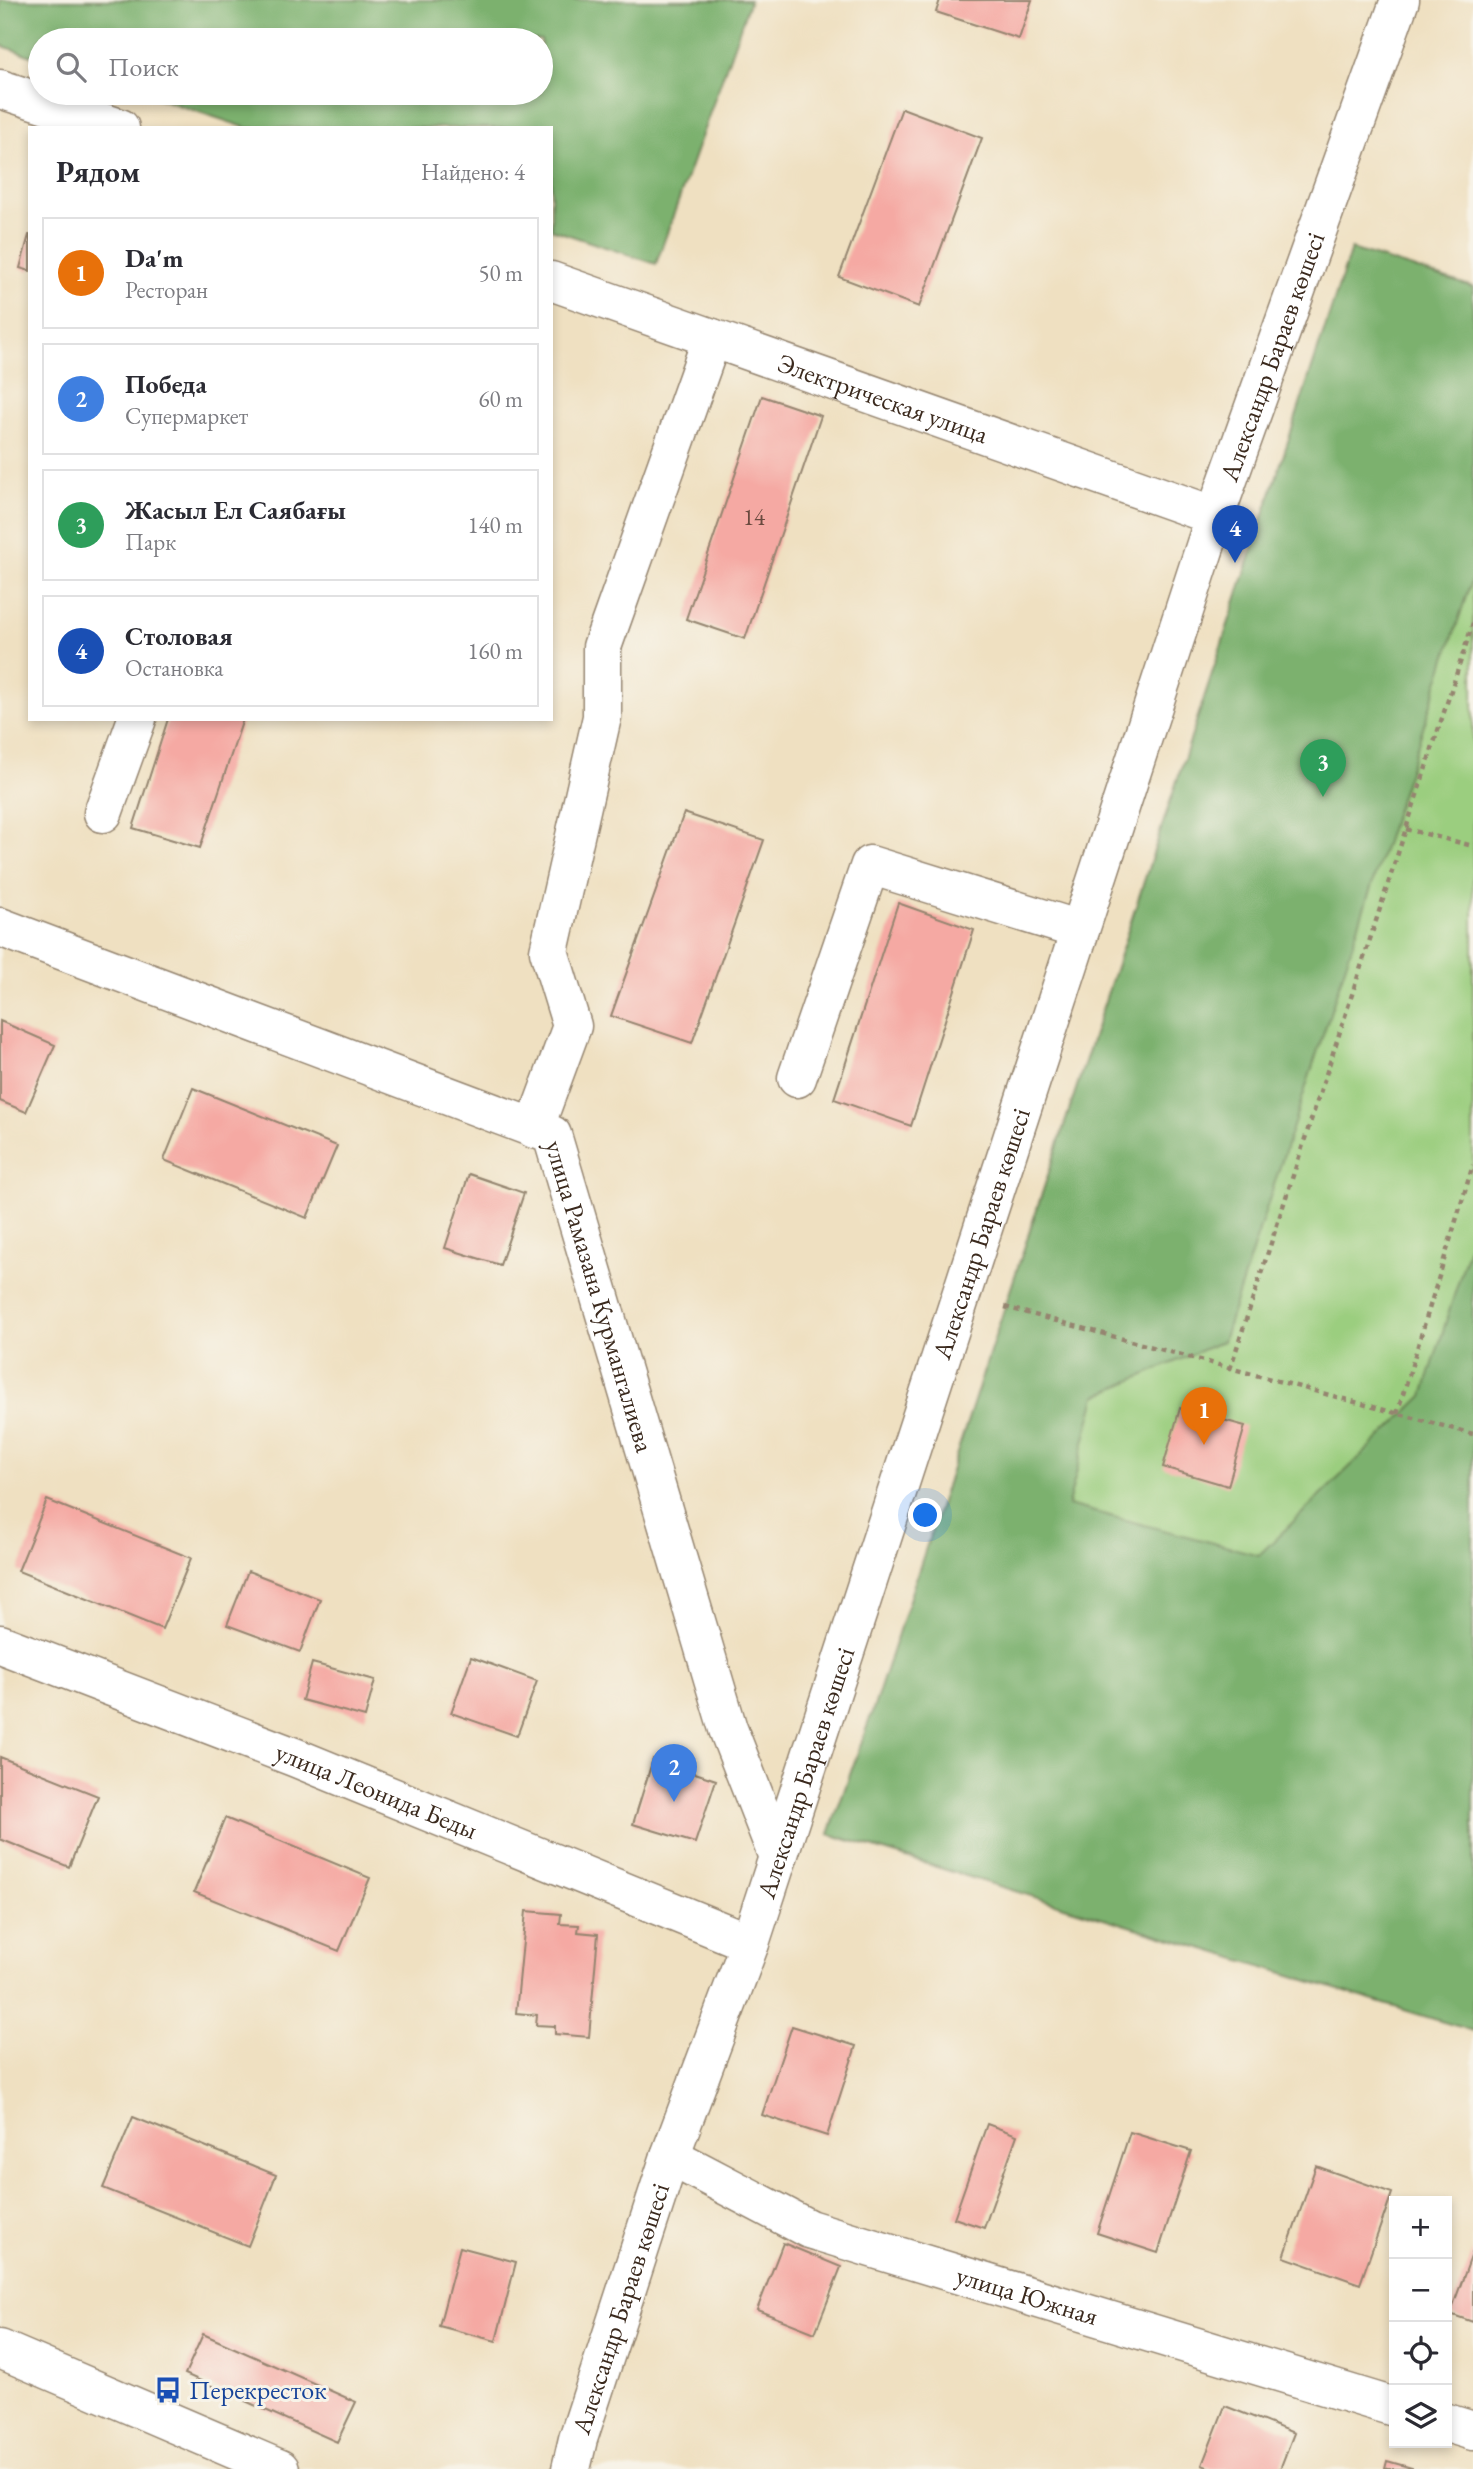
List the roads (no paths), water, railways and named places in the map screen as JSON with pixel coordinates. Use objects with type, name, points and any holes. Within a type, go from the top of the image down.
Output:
[{"type":"street","name":"Александр Бараев көшесі","points":[[571,2469],[578,2439],[670,2156],[750,1943],[1215,516],[1400,0]]},
{"type":"street","points":[[0,89],[28,98]]},
{"type":"street","points":[[49,105],[114,126]]},
{"type":"street","name":"Электрическая улица","points":[[553,282],[1215,516]]},
{"type":"street","points":[[534,1129],[572,1026],[549,951],[602,718],[602,647],[712,338]]},
{"type":"street","points":[[103,813],[136,721]]},
{"type":"street","points":[[797,1079],[870,865],[1080,930]]},
{"type":"street","name":"улица Рамазана Курмангалиева","points":[[0,927],[552,1135],[728,1729],[778,1857]]},
{"type":"street","name":"улица Леонида Беды","points":[[0,1644],[294,1757],[750,1943]]},
{"type":"street","name":"улица Южная","points":[[670,2156],[809,2229],[1389,2405]]},
{"type":"street","points":[[0,2349],[280,2469]]},
{"type":"street","points":[[1452,2425],[1473,2431]]},
{"type":"place","name":"Столовая","points":[[1235,563]]},
{"type":"place","name":"Жасыл Ел Саябағы","points":[[1323,797]]},
{"type":"place","name":"Da'm","points":[[1204,1445]]},
{"type":"place","name":"Победа","points":[[674,1802]]},
{"type":"place","name":"Перекресток","points":[[168,2390]]}]
